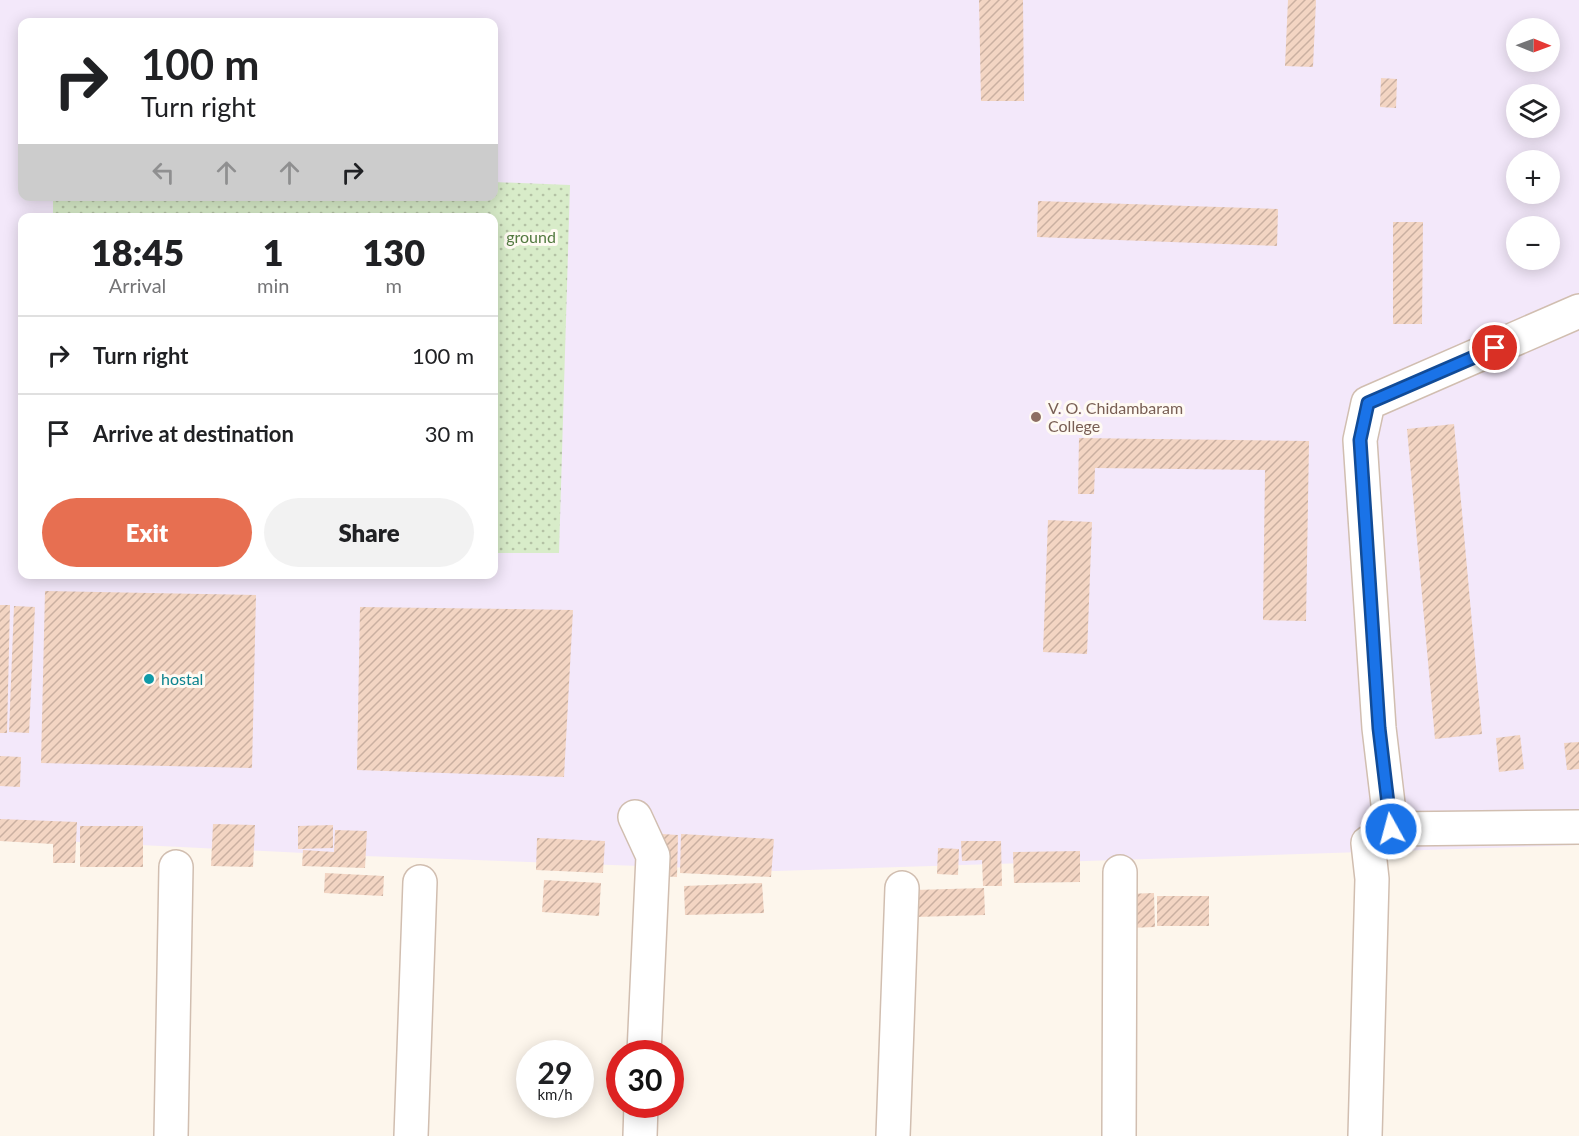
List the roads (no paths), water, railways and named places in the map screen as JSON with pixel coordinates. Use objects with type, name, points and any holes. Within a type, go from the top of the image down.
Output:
[{"type":"street","points":[[1391,829],[1379,728],[1360,440],[1368,403],[1579,311]]},
{"type":"street","points":[[635,818],[653,856],[645,1040]]},
{"type":"street","points":[[1365,1136],[1372,879],[1368,843],[1391,829],[1579,827]]},
{"type":"street","points":[[171,1136],[176,867]]},
{"type":"street","points":[[1119,1136],[1120,872]]},
{"type":"street","points":[[411,1136],[420,882]]},
{"type":"street","points":[[893,1136],[902,888]]},
{"type":"street","points":[[640,1136],[641,1118]]},
{"type":"place","name":"V. O. Chidambaram College","points":[[1036,417]]},
{"type":"place","name":"hostal","points":[[149,679]]},
{"type":"park label","name":"ground","points":[[531,237]]}]
